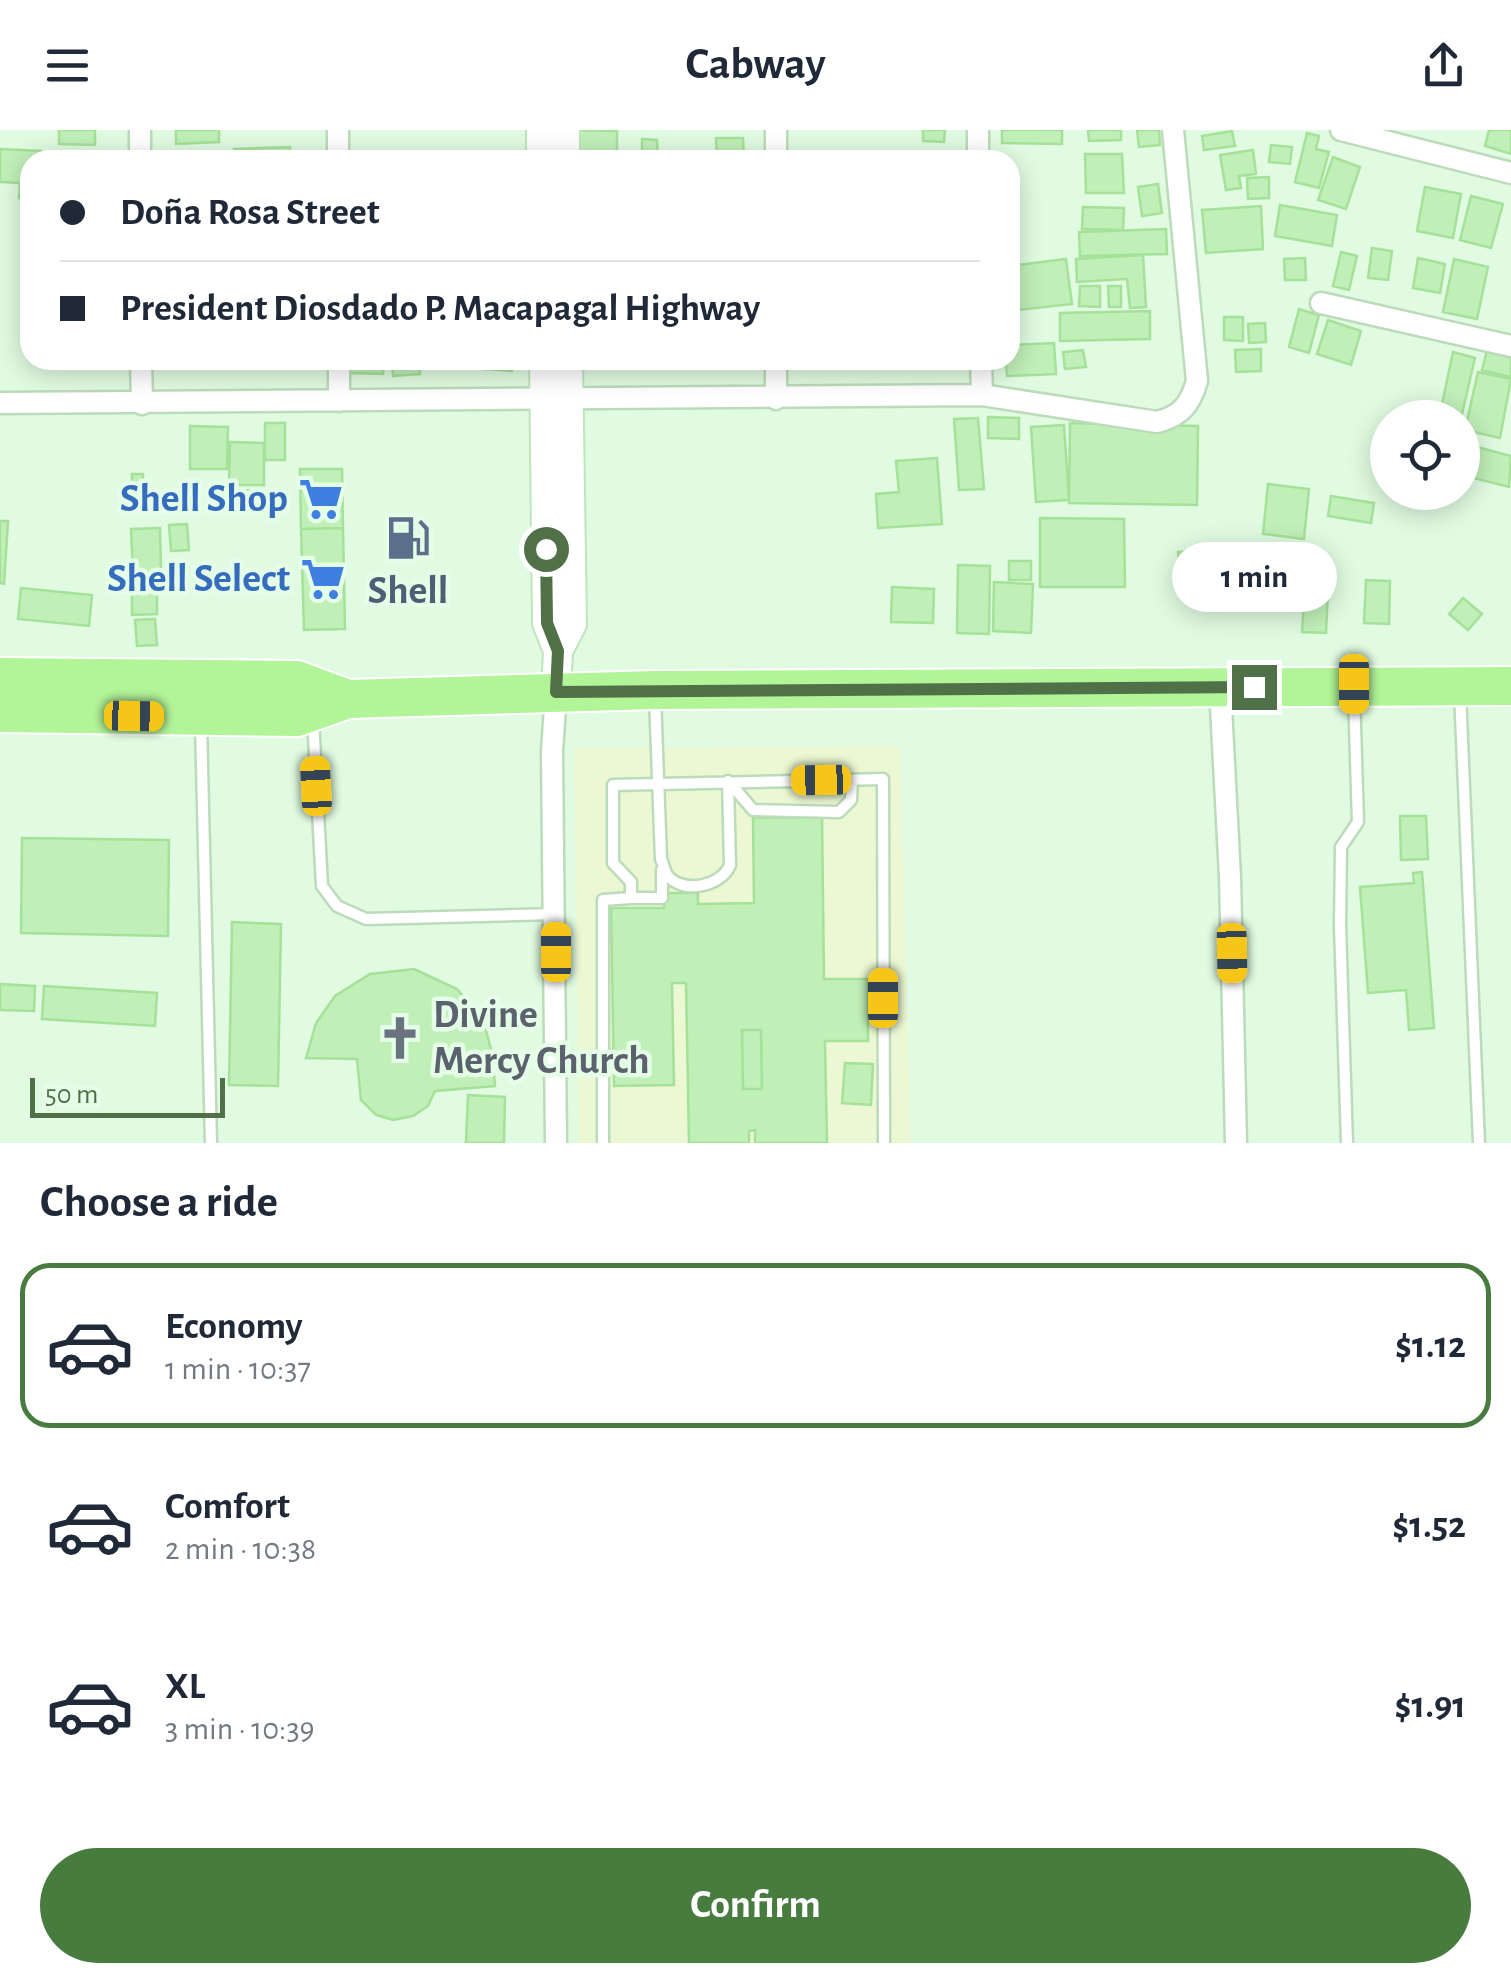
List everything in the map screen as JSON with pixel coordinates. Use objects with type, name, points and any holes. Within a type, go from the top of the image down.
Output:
[{"type":"highway","points":[[0,677],[201,698],[297,717],[348,699],[556,692],[1511,686]]},
{"type":"highway","points":[[0,713],[201,698],[297,680],[348,699]]},
{"type":"street","points":[[0,403],[982,395],[1157,422],[1184,410],[1197,382],[1173,130]]},
{"type":"street","points":[[1342,130],[1511,173]]},
{"type":"street","points":[[1321,303],[1511,346]]},
{"type":"street","points":[[141,370],[142,404]]},
{"type":"street","points":[[339,370],[339,401]]},
{"type":"street","points":[[547,370],[556,400]]},
{"type":"street","points":[[556,1143],[552,752],[558,651],[547,623],[556,400],[565,370]]},
{"type":"street","points":[[776,370],[776,399]]},
{"type":"street","points":[[981,370],[982,395]]},
{"type":"street","points":[[1220,688],[1230,877],[1236,1143]]},
{"type":"lane","points":[[1347,1143],[1341,847],[1358,822],[1354,684]]},
{"type":"lane","points":[[1460,686],[1479,1143]]},
{"type":"lane","points":[[604,1143],[603,900],[662,898],[655,690]]},
{"type":"lane","points":[[201,698],[211,1143]]},
{"type":"lane","points":[[312,712],[322,886],[338,906],[366,919],[556,914]]},
{"type":"lane","points":[[631,898],[631,882],[613,862],[613,784],[882,779],[884,1143]]},
{"type":"lane","points":[[728,782],[753,810],[838,812],[851,800],[852,780]]},
{"type":"lane","points":[[661,859],[666,874],[678,883],[711,884],[726,876],[730,865],[728,782]]},
{"type":"shaded area","points":[[900,746],[911,1143],[579,1143],[574,748]]},
{"type":"building","points":[[59,130],[95,130],[95,145],[59,144]]},
{"type":"building","points":[[176,130],[219,130],[219,142],[176,144]]},
{"type":"building","points":[[570,130],[617,131],[617,150],[569,150]]},
{"type":"building","points":[[923,130],[945,130],[944,142],[923,141]]},
{"type":"building","points":[[1002,130],[1062,130],[1062,144],[1002,143]]},
{"type":"building","points":[[1088,130],[1121,130],[1121,140],[1089,141]]},
{"type":"building","points":[[1137,130],[1159,130],[1160,145],[1139,147]]},
{"type":"building","points":[[1489,130],[1511,130],[1511,154],[1485,146]]},
{"type":"building","points":[[1232,131],[1235,146],[1204,150],[1202,136]]},
{"type":"building","points":[[1307,133],[1319,136],[1316,149],[1329,152],[1319,188],[1295,182]]},
{"type":"building","points":[[716,138],[743,138],[744,150],[717,150]]},
{"type":"building","points":[[642,139],[657,140],[658,150],[642,150]]},
{"type":"building","points":[[1271,145],[1292,147],[1290,164],[1269,162]]},
{"type":"building","points":[[290,147],[290,150],[234,149]]},
{"type":"building","points":[[0,149],[20,150],[20,183],[0,182]]},
{"type":"building","points":[[1253,150],[1256,174],[1239,176],[1241,188],[1226,190],[1220,155]]},
{"type":"building","points":[[1085,154],[1122,154],[1124,193],[1086,193]]},
{"type":"building","points":[[1333,157],[1360,167],[1346,209],[1318,200]]},
{"type":"building","points":[[1269,177],[1269,198],[1248,199],[1247,178]]},
{"type":"building","points":[[1158,184],[1162,213],[1142,216],[1138,187]]},
{"type":"building","points":[[1425,187],[1461,194],[1453,238],[1417,231]]},
{"type":"building","points":[[1471,196],[1503,204],[1491,248],[1460,240]]},
{"type":"building","points":[[1280,205],[1337,215],[1332,246],[1275,236]]},
{"type":"building","points":[[1261,206],[1263,249],[1206,253],[1202,210]]},
{"type":"building","points":[[1083,207],[1124,208],[1123,230],[1082,229]]},
{"type":"building","points":[[1166,229],[1167,254],[1080,256],[1079,232]]},
{"type":"building","points":[[1372,248],[1392,251],[1388,280],[1368,278]]},
{"type":"building","points":[[1341,252],[1357,256],[1349,290],[1333,286]]},
{"type":"building","points":[[1143,255],[1146,307],[1130,308],[1127,279],[1077,282],[1076,259]]},
{"type":"building","points":[[1305,258],[1306,280],[1285,280],[1284,259]]},
{"type":"building","points":[[1418,258],[1445,264],[1440,293],[1413,288]]},
{"type":"building","points":[[1066,259],[1072,304],[1020,310],[1020,265]]},
{"type":"building","points":[[1454,259],[1488,267],[1477,319],[1443,312]]},
{"type":"building","points":[[1080,286],[1100,286],[1100,307],[1079,306]]},
{"type":"building","points":[[1108,286],[1121,286],[1121,307],[1109,307]]},
{"type":"building","points":[[1299,309],[1319,315],[1309,353],[1289,347]]},
{"type":"building","points":[[1150,311],[1150,339],[1060,341],[1060,313]]},
{"type":"building","points":[[1224,317],[1243,317],[1243,341],[1224,340]]},
{"type":"building","points":[[1328,320],[1361,331],[1351,365],[1317,354]]},
{"type":"building","points":[[1265,323],[1266,342],[1249,343],[1248,324]]},
{"type":"building","points":[[1054,343],[1056,374],[1007,376],[1007,370],[1020,370],[1020,345]]},
{"type":"building","points":[[1488,347],[1511,354],[1511,377],[1482,370]]},
{"type":"building","points":[[1261,349],[1261,371],[1236,372],[1235,350]]},
{"type":"building","points":[[1083,350],[1086,367],[1065,369],[1063,352]]},
{"type":"building","points":[[1453,352],[1475,358],[1465,400],[1443,400]]},
{"type":"building","points":[[350,370],[383,370],[383,374],[350,373]]},
{"type":"building","points":[[393,370],[420,370],[420,374],[393,376]]},
{"type":"building","points":[[1478,372],[1511,379],[1500,438],[1480,433],[1480,400],[1472,400]]},
{"type":"building","points":[[988,417],[1019,418],[1019,439],[988,438]]},
{"type":"building","points":[[978,418],[984,489],[959,490],[954,419]]},
{"type":"building","points":[[265,423],[285,423],[285,460],[265,460]]},
{"type":"building","points":[[1070,423],[1198,426],[1197,505],[1069,503]]},
{"type":"building","points":[[1064,425],[1069,500],[1036,502],[1031,427]]},
{"type":"building","points":[[190,426],[228,427],[227,469],[190,469]]},
{"type":"building","points":[[230,442],[264,443],[264,485],[229,485]]},
{"type":"building","points":[[1480,448],[1511,456],[1509,487],[1480,480]]},
{"type":"building","points":[[937,458],[942,524],[878,528],[876,494],[899,492],[896,461]]},
{"type":"building","name":"Shell Shop","points":[[300,469],[342,469],[343,528],[301,529]]},
{"type":"building","points":[[132,474],[143,474],[143,499],[132,499]]},
{"type":"building","points":[[1268,484],[1309,489],[1304,539],[1263,534]]},
{"type":"building","points":[[237,490],[265,491],[264,508],[237,507]]},
{"type":"building","points":[[1331,496],[1370,502],[1373,510],[1371,523],[1328,516]]},
{"type":"building","points":[[1040,518],[1124,519],[1125,587],[1040,587]]},
{"type":"building","points":[[0,521],[8,521],[4,584],[0,583]]},
{"type":"building","points":[[187,524],[189,550],[171,551],[169,525]]},
{"type":"building","points":[[160,528],[161,571],[133,572],[131,529]]},
{"type":"building","name":"Shell Select","points":[[343,528],[345,629],[304,630],[301,529]]},
{"type":"building","points":[[1196,551],[1198,575],[1181,577],[1178,552]]},
{"type":"building","points":[[1009,561],[1031,561],[1031,580],[1009,580]]},
{"type":"building","points":[[1220,564],[1237,565],[1235,589],[1219,588]]},
{"type":"building","points":[[958,565],[990,566],[989,634],[957,633]]},
{"type":"building","points":[[1306,568],[1329,569],[1326,633],[1302,632]]},
{"type":"building","points":[[132,575],[157,575],[157,614],[132,615]]},
{"type":"building","points":[[1366,580],[1390,581],[1389,624],[1364,623]]},
{"type":"building","points":[[994,582],[1033,584],[1031,633],[993,631]]},
{"type":"building","points":[[892,587],[934,589],[933,623],[891,622]]},
{"type":"building","points":[[21,588],[92,595],[89,626],[18,619]]},
{"type":"building","points":[[1463,598],[1482,614],[1468,630],[1449,614]]},
{"type":"building","points":[[155,619],[157,645],[137,646],[135,620]]},
{"type":"building","points":[[1400,816],[1426,816],[1428,859],[1401,860]]},
{"type":"building","points":[[822,817],[824,979],[868,979],[868,1041],[825,1041],[827,1143],[755,1143],[755,1130],[749,1131],[749,1143],[689,1143],[686,983],[672,983],[674,1085],[614,1086],[611,908],[664,908],[664,893],[698,893],[698,904],[754,903],[753,818]],"holes":[[[742,1030],[761,1030],[762,1089],[743,1089]]]},
{"type":"building","points":[[22,838],[169,840],[168,936],[21,933]]},
{"type":"building","points":[[1422,872],[1434,1028],[1409,1030],[1406,990],[1368,993],[1360,887],[1414,883],[1413,873]]},
{"type":"building","points":[[232,922],[281,924],[278,1086],[229,1085]]},
{"type":"building","name":"Divine Mercy Church","points":[[414,969],[457,989],[483,1019],[495,1086],[435,1091],[428,1106],[413,1116],[393,1120],[376,1115],[361,1100],[357,1059],[306,1058],[316,1023],[335,996],[370,974]]},
{"type":"building","points":[[0,984],[35,986],[34,1011],[0,1010]]},
{"type":"building","points":[[44,986],[157,993],[155,1026],[42,1019]]},
{"type":"building","points":[[742,1030],[761,1030],[762,1089],[743,1089]]},
{"type":"building","points":[[845,1063],[873,1064],[871,1105],[842,1103]]},
{"type":"building","points":[[468,1095],[505,1097],[504,1143],[466,1143]]},
{"type":"place","name":"Shell Shop","points":[[321,499]]},
{"type":"place","name":"Shell","points":[[408,538]]},
{"type":"place","name":"Shell Select","points":[[323,579]]},
{"type":"place","name":"Divine Mercy Church","points":[[400,1038]]},
{"type":"route","points":[[546,549],[547,623],[558,651],[556,692],[1254,687]]}]
